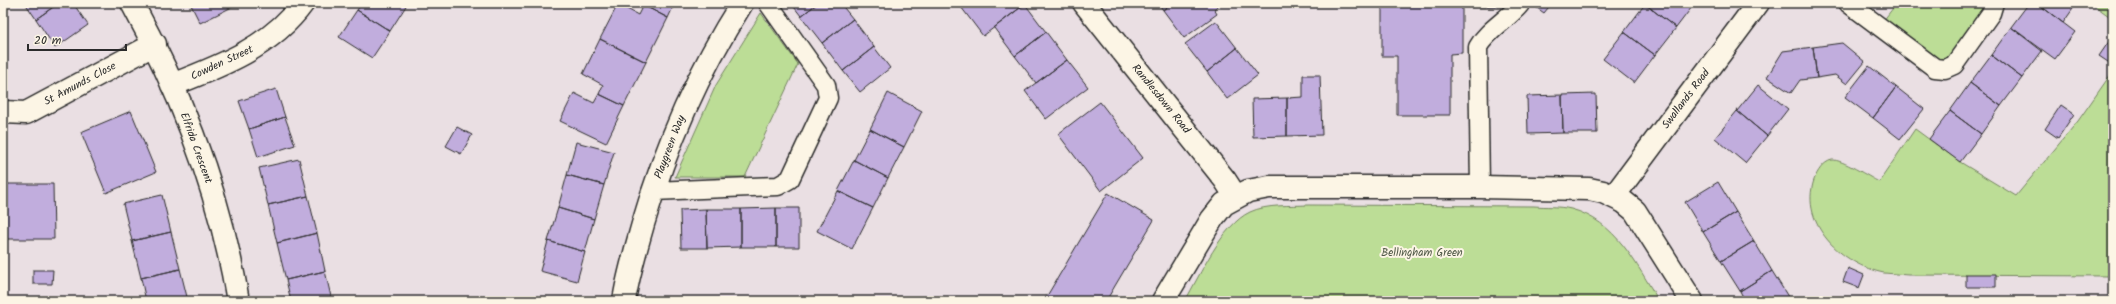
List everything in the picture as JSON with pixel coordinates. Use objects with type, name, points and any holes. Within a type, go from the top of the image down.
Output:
[{"type":"street","name":"Elfrida Crescent","points":[[132,3],[155,44],[197,147],[226,238],[238,301]]},
{"type":"street","name":"Cowden Street","points":[[172,86],[215,69],[253,50],[276,33],[303,3]]},
{"type":"street","name":"Playgreen Way","points":[[624,301],[635,252],[653,191],[676,125],[703,70],[742,3]]},
{"type":"street","name":"Randlesdown Road","points":[[1084,3],[1225,180],[1236,197]]},
{"type":"street","name":"Swallands Road","points":[[1614,196],[1758,3]]},
{"type":"street","name":"St Amunds Close","points":[[3,112],[26,113],[155,44]]},
{"type":"street","points":[[1163,301],[1212,219],[1224,204],[1248,191],[1269,187],[1480,187],[1589,189],[1614,196],[1635,211],[1692,301]]},
{"type":"lane","points":[[653,191],[778,186],[790,179],[828,98],[826,85],[768,3]]},
{"type":"lane","points":[[1480,187],[1478,47],[1482,39],[1512,15],[1521,3]]},
{"type":"lane","points":[[1848,3],[1935,68],[1945,69],[1954,65],[1991,13],[1994,3]]},
{"type":"green space","points":[[1897,3],[1984,3],[1986,10],[1951,57],[1935,60],[1883,21]]},
{"type":"green space","points":[[2091,3],[2113,3],[2113,19]]},
{"type":"green space","points":[[761,13],[798,64],[745,177],[675,177],[716,85]]},
{"type":"green space","points":[[2113,71],[2113,276],[1908,275],[1884,273],[1868,269],[1839,252],[1818,227],[1813,212],[1811,196],[1814,180],[1823,165],[1829,161],[1836,160],[1849,165],[1879,182],[1915,129],[1960,162],[2016,196],[2078,121]]},
{"type":"green space","name":"Bellingham Green","points":[[1279,206],[1534,206],[1571,209],[1587,215],[1600,223],[1613,234],[1633,259],[1659,301],[1185,301],[1221,239],[1240,218],[1257,209]]},
{"type":"building","points":[[25,3],[59,3],[36,19]]},
{"type":"building","points":[[59,3],[73,3],[88,25],[55,48],[36,19]]},
{"type":"building","points":[[190,3],[240,3],[200,23]]},
{"type":"building","points":[[362,3],[401,3],[406,6],[390,31],[357,10]]},
{"type":"building","points":[[644,3],[675,3],[668,18],[643,5]]},
{"type":"building","points":[[791,3],[818,3],[801,16]]},
{"type":"building","points":[[818,3],[840,3],[853,19],[822,43],[801,16]]},
{"type":"building","points":[[958,3],[1024,3],[1025,4],[983,36]]},
{"type":"building","points":[[1158,3],[1172,3],[1163,10]]},
{"type":"building","points":[[1172,3],[1222,3],[1214,9],[1217,14],[1184,38],[1163,10]]},
{"type":"building","points":[[1382,3],[1462,3],[1462,53],[1450,54],[1450,115],[1397,115],[1397,56],[1382,56]]},
{"type":"building","points":[[1462,3],[1514,3],[1514,6],[1462,7]]},
{"type":"building","points":[[1534,3],[1552,3],[1544,13],[1533,5]]},
{"type":"building","points":[[1695,3],[1676,28],[1645,4]]},
{"type":"building","points":[[2029,3],[2037,3],[2075,32],[2055,59],[2011,27]]},
{"type":"building","points":[[2037,3],[2077,3],[2063,23]]},
{"type":"building","points":[[618,4],[638,15],[643,5],[668,18],[646,62],[600,39]]},
{"type":"building","points":[[1025,4],[1046,32],[1015,56],[994,28]]},
{"type":"building","points":[[1645,4],[1676,28],[1655,55],[1624,32]]},
{"type":"building","points":[[357,10],[390,31],[372,58],[339,37]]},
{"type":"building","points":[[853,19],[874,47],[843,71],[822,43]]},
{"type":"building","points":[[1216,21],[1237,48],[1207,72],[1185,44]]},
{"type":"building","points":[[2011,27],[2042,51],[2022,78],[1991,55]]},
{"type":"building","points":[[1046,32],[1067,60],[1036,83],[1015,56]]},
{"type":"building","points":[[1624,32],[1655,55],[1634,83],[1603,59]]},
{"type":"building","points":[[600,39],[646,62],[624,106],[599,94],[603,85],[583,74]]},
{"type":"building","points":[[2110,40],[2113,43],[2113,62],[2111,64],[2099,56]]},
{"type":"building","points":[[1842,43],[1865,62],[1847,84],[1835,75],[1817,78],[1813,47]]},
{"type":"building","points":[[874,47],[890,68],[860,92],[843,71]]},
{"type":"building","points":[[1813,47],[1817,78],[1800,80],[1791,93],[1767,77],[1783,51]]},
{"type":"building","points":[[1237,48],[1258,75],[1227,99],[1207,72]]},
{"type":"building","points":[[1991,55],[2022,78],[2001,106],[1970,83]]},
{"type":"building","points":[[1067,60],[1088,87],[1046,119],[1025,91]]},
{"type":"building","points":[[1869,66],[1896,87],[1873,118],[1845,97]]},
{"type":"building","points":[[1303,75],[1320,75],[1322,135],[1287,136],[1287,98],[1303,97]]},
{"type":"building","points":[[1970,83],[2001,106],[1981,134],[1950,111]]},
{"type":"building","points":[[1758,85],[1788,109],[1767,136],[1737,111]]},
{"type":"building","points":[[1896,87],[1924,109],[1900,139],[1873,118]]},
{"type":"building","points":[[276,89],[285,117],[249,129],[239,101]]},
{"type":"building","points":[[574,93],[594,103],[599,94],[624,106],[606,143],[560,121]]},
{"type":"building","points":[[888,93],[922,111],[904,147],[870,129]]},
{"type":"building","points":[[1596,94],[1597,133],[1563,133],[1562,95]]},
{"type":"building","points":[[1562,95],[1563,133],[1528,134],[1527,96]]},
{"type":"building","points":[[1287,98],[1287,136],[1253,137],[1252,99]]},
{"type":"building","points":[[1100,102],[1143,158],[1101,191],[1058,134]]},
{"type":"building","points":[[2061,105],[2074,114],[2058,138],[2045,129]]},
{"type":"building","points":[[131,111],[156,172],[106,193],[81,132]]},
{"type":"building","points":[[1737,111],[1767,136],[1745,163],[1715,138]]},
{"type":"building","points":[[1950,111],[1981,134],[1960,162],[1929,139]]},
{"type":"building","points":[[285,117],[295,145],[258,157],[249,129]]},
{"type":"building","points":[[457,127],[472,135],[461,154],[446,146]]},
{"type":"building","points":[[870,129],[904,147],[888,178],[854,160]]},
{"type":"building","points":[[576,142],[614,152],[604,185],[567,175]]},
{"type":"building","points":[[299,159],[308,196],[268,205],[259,168]]},
{"type":"building","points":[[854,160],[888,178],[873,208],[838,191]]},
{"type":"building","points":[[567,175],[604,185],[594,219],[558,208]]},
{"type":"building","points":[[1718,182],[1736,212],[1703,232],[1685,202]]},
{"type":"building","points":[[3,184],[53,184],[54,239],[3,239]]},
{"type":"building","points":[[838,191],[873,208],[852,249],[817,231]]},
{"type":"building","points":[[1108,193],[1154,220],[1106,301],[1044,301]]},
{"type":"building","points":[[162,195],[171,232],[132,241],[123,204]]},
{"type":"building","points":[[308,196],[317,233],[277,243],[268,205]]},
{"type":"building","points":[[558,208],[594,219],[585,252],[548,241]]},
{"type":"building","points":[[776,208],[776,247],[741,247],[741,209]]},
{"type":"building","points":[[776,208],[799,208],[799,247],[776,247]]},
{"type":"building","points":[[706,209],[707,248],[681,248],[680,210]]},
{"type":"building","points":[[706,209],[741,209],[741,247],[707,248]]},
{"type":"building","points":[[1736,212],[1754,241],[1721,261],[1703,232]]},
{"type":"building","points":[[171,232],[180,269],[141,278],[132,241]]},
{"type":"building","points":[[317,233],[325,271],[286,280],[277,243]]},
{"type":"building","points":[[548,241],[585,252],[577,281],[540,271]]},
{"type":"building","points":[[1754,241],[1772,271],[1740,291],[1721,261]]},
{"type":"building","points":[[1848,268],[1864,275],[1859,288],[1843,282]]},
{"type":"building","points":[[180,269],[188,301],[146,301],[141,278]]},
{"type":"building","points":[[33,270],[53,270],[52,284],[33,284]]},
{"type":"building","points":[[325,271],[332,301],[291,301],[286,280]]},
{"type":"building","points":[[1772,271],[1790,300],[1745,301],[1740,291]]},
{"type":"building","points":[[1966,274],[1996,274],[1996,287],[1966,287]]}]
